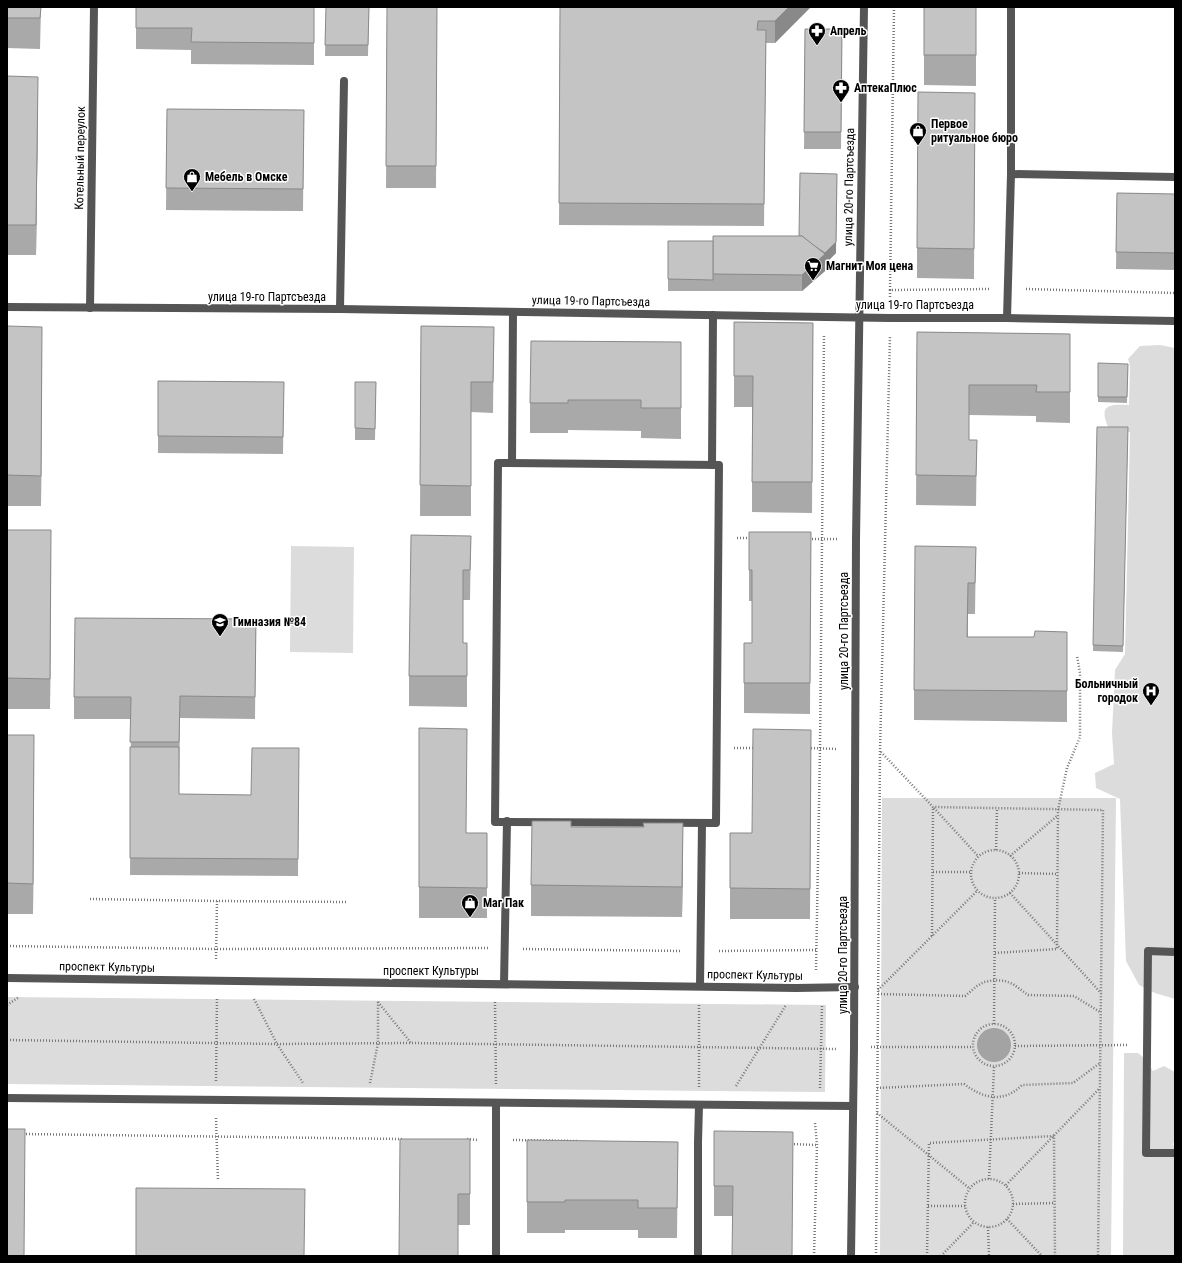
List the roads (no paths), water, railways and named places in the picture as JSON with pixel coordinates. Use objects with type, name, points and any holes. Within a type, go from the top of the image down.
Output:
[{"type":"street","name":"Котельный переулок","points":[[90,308],[94,7]]},
{"type":"street","name":"улица 20-го Партсъезда","points":[[851,1256],[855,987],[856,539],[864,7]]},
{"type":"street","points":[[1007,318],[1011,174],[1011,7]]},
{"type":"street","points":[[340,309],[344,80]]},
{"type":"street","points":[[1011,174],[1175,177]]},
{"type":"street","name":"улица 19-го Партсъезда","points":[[7,307],[340,309],[1175,321]]},
{"type":"street","points":[[512,463],[513,312]]},
{"type":"street","points":[[712,465],[713,315]]},
{"type":"street","points":[[498,463],[512,463],[719,465],[716,823],[495,822],[498,463]]},
{"type":"street","points":[[500,984],[504,948],[507,822]]},
{"type":"street","points":[[700,986],[699,952],[702,823]]},
{"type":"street","points":[[1175,952],[1148,951],[1146,1153],[1175,1153]]},
{"type":"street","name":"проспект Культуры","points":[[7,978],[796,988],[855,987]]},
{"type":"street","points":[[7,1098],[853,1106]]},
{"type":"street","points":[[496,1103],[496,1256]]},
{"type":"street","points":[[698,1256],[699,1105]]},
{"type":"place","name":"Апрель","points":[[817,46]]},
{"type":"place","name":"АптекаПлюс","points":[[841,103]]},
{"type":"place","name":"Первое ритуальное бюро","points":[[918,146]]},
{"type":"place","name":"Мебель в Омске","points":[[192,192]]},
{"type":"place","name":"Магнит Моя цена","points":[[813,281]]},
{"type":"place","name":"Гимназия №84","points":[[220,637]]},
{"type":"place","name":"Больничный городок","points":[[1151,706]]},
{"type":"place","name":"Маг Пак","points":[[470,918]]}]
